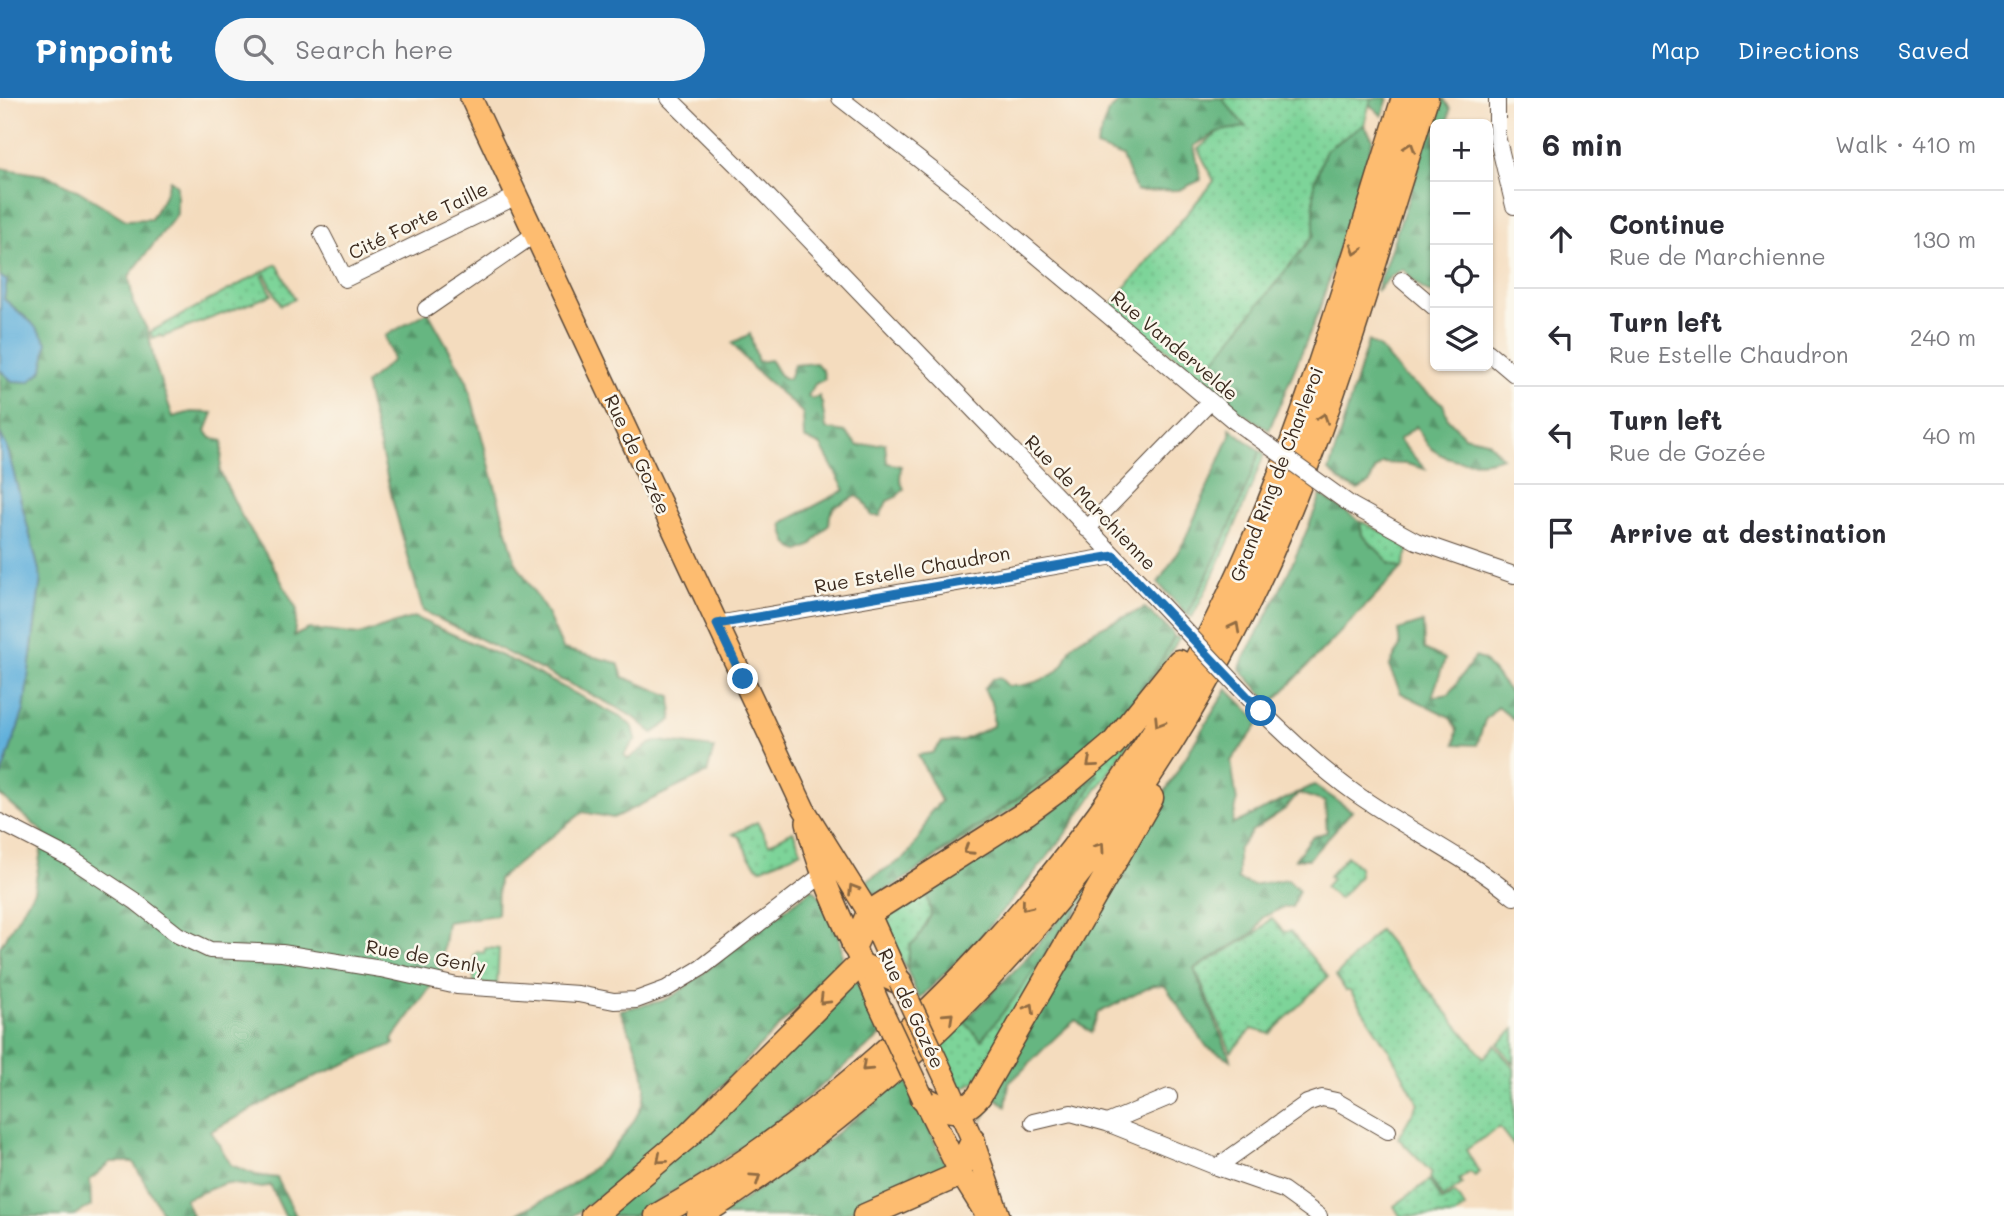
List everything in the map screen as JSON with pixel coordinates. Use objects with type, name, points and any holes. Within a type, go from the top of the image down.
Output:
[{"type":"highway","name":"Grand Ring de Charleroi","points":[[699,1216],[790,1154],[862,1097],[965,1003],[1029,934],[1089,861],[1143,785],[1191,709],[1245,608],[1284,522],[1322,424],[1384,193],[1404,98]]},
{"type":"highway","name":"Grand Ring de Charleroi","points":[[657,1216],[778,1138],[857,1075],[953,986],[1014,921],[1073,848],[1126,774],[1175,695],[1228,598],[1265,514],[1384,193],[1426,98]]},
{"type":"highway","points":[[593,1216],[689,1135],[854,970],[869,913],[1026,813],[1114,744],[1173,671],[1203,625],[1228,598]]},
{"type":"highway","points":[[923,1098],[939,1106],[961,1111],[979,1096],[1183,743],[1191,709]]},
{"type":"highway","points":[[859,956],[900,982]]},
{"type":"highway","points":[[865,1216],[954,1177],[973,1140]]},
{"type":"main road","name":"Rue de Gozée","points":[[471,98],[804,809],[813,849],[869,913],[961,1111],[999,1216]]},
{"type":"main road","name":"Rue de Gozée","points":[[830,868],[859,956],[878,1002],[938,1133],[987,1216]]},
{"type":"street","name":"Rue de Marchienne","points":[[668,98],[750,177],[1302,751],[1356,794],[1479,870],[1514,897]]},
{"type":"street","name":"Rue Vandervelde","points":[[840,98],[967,197],[1210,402],[1351,505],[1416,541],[1514,575]]},
{"type":"street","points":[[1497,98],[1497,136],[1514,206]]},
{"type":"street","name":"Cité Forte Taille","points":[[322,234],[345,279],[517,196]]},
{"type":"street","points":[[426,309],[535,234]]},
{"type":"street","points":[[1402,280],[1430,304]]},
{"type":"street","points":[[1493,356],[1514,374]]},
{"type":"street","points":[[1087,529],[1210,402]]},
{"type":"street","name":"Rue Estelle Chaudron","points":[[717,624],[1114,556]]},
{"type":"street","name":"Rue de Genly","points":[[0,822],[70,858],[135,901],[178,935],[210,950],[282,953],[381,969],[457,986],[578,994],[614,1001],[636,1000],[666,989],[701,968],[830,868]]},
{"type":"street","points":[[1107,1123],[1169,1097]]},
{"type":"street","points":[[1217,1167],[1307,1103],[1322,1098],[1336,1101],[1388,1131]]},
{"type":"street","points":[[1033,1122],[1071,1113],[1107,1123],[1283,1190],[1319,1216]]},
{"type":"green space","points":[[1124,98],[1223,98],[1246,127],[1220,131],[1194,146],[1201,180],[1179,190],[1136,191],[1123,157],[1096,147],[1108,112]]},
{"type":"green space","points":[[1223,98],[1371,98],[1364,125],[1326,150],[1314,183],[1314,235],[1201,377],[1111,305],[1214,181],[1198,149],[1220,131]]},
{"type":"green space","points":[[1371,98],[1388,98],[1382,116],[1370,104]]},
{"type":"green space","points":[[1444,99],[1450,109],[1449,119],[1433,119]]},
{"type":"green space","points":[[1430,124],[1430,292],[1421,288],[1403,269],[1391,276],[1376,291],[1412,188]]},
{"type":"green space","points":[[1364,125],[1373,139],[1319,311],[1269,430],[1227,403],[1201,377],[1314,235],[1314,183],[1326,150]]},
{"type":"green space","points":[[0,168],[49,176],[126,220],[151,219],[170,180],[177,185],[177,214],[129,276],[133,303],[148,331],[155,365],[173,417],[191,412],[213,413],[206,431],[211,438],[223,441],[220,472],[242,517],[297,610],[294,636],[309,629],[359,635],[414,617],[517,663],[622,718],[633,727],[636,739],[624,755],[628,759],[659,741],[714,748],[707,773],[613,818],[583,812],[498,879],[497,915],[447,922],[440,974],[392,1040],[394,1044],[311,1078],[211,1131],[231,1165],[256,1175],[277,1178],[296,1216],[285,1216],[270,1185],[263,1188],[225,1183],[185,1199],[192,1216],[164,1216],[133,1162],[111,1162],[90,1180],[91,1206],[73,1216],[0,1216],[0,947],[34,891],[44,833],[0,795],[0,779],[24,710],[41,578],[7,447],[0,433],[0,370],[12,381],[32,323],[4,299],[7,282],[0,276]]},
{"type":"green space","points":[[277,264],[295,299],[281,305],[265,274],[263,276],[272,295],[162,337],[160,335],[153,338],[150,332]]},
{"type":"green space","points":[[428,312],[467,381],[515,561],[546,611],[563,649],[618,663],[623,677],[671,696],[672,720],[653,733],[616,707],[423,611],[394,506],[365,384],[393,360],[385,336]]},
{"type":"green space","points":[[750,334],[758,362],[770,360],[782,377],[789,379],[794,365],[816,363],[823,371],[825,379],[815,384],[808,396],[812,399],[819,396],[826,429],[845,432],[858,446],[885,443],[887,463],[901,466],[900,480],[904,489],[887,501],[880,516],[872,516],[864,501],[857,496],[834,507],[829,524],[810,546],[799,551],[788,544],[782,523],[845,490],[821,446],[804,438],[803,413],[753,368],[732,343]]},
{"type":"green space","points":[[1368,341],[1380,348],[1403,376],[1443,404],[1448,419],[1464,436],[1487,441],[1502,457],[1476,462],[1447,457],[1430,447],[1416,426],[1399,440],[1425,469],[1407,464],[1382,463],[1375,470],[1369,484],[1358,490],[1346,485],[1329,471]]},
{"type":"green space","points":[[1230,428],[1260,451],[1227,534],[1187,615],[1158,583],[1184,542],[1230,436]]},
{"type":"green space","points":[[1260,451],[1264,454],[1239,516],[1192,617],[1188,615],[1227,534]]},
{"type":"green space","points":[[1321,495],[1360,521],[1362,535],[1390,563],[1402,568],[1271,704],[1240,669],[1289,572]]},
{"type":"green space","points":[[1360,521],[1410,546],[1402,568],[1390,563],[1362,535]]},
{"type":"green space","points":[[1145,608],[1172,632],[1174,637],[1142,689],[1100,734],[1041,782],[901,881],[876,894],[862,889],[869,879],[906,857],[923,832],[929,814],[941,801],[918,755],[932,753],[942,742],[961,741],[993,726],[993,706],[984,689],[992,679],[1000,678],[1008,686],[1014,686],[1046,678],[1059,670],[1076,642],[1101,627]]},
{"type":"green space","points":[[1423,622],[1424,649],[1445,659],[1432,697],[1449,694],[1475,657],[1484,660],[1514,697],[1514,720],[1498,707],[1485,720],[1477,745],[1455,744],[1457,730],[1450,717],[1401,693],[1389,667],[1400,646],[1398,630]]},
{"type":"green space","points":[[1174,637],[1179,638],[1139,698],[1121,720],[1089,750],[1015,806],[910,874],[1063,766],[1091,741],[1118,715],[1142,686]]},
{"type":"green space","points":[[1227,689],[1260,722],[1231,761],[1237,802],[1232,825],[1314,785],[1352,811],[1309,859],[1295,859],[1312,837],[1327,832],[1325,802],[1298,793],[1285,809],[1252,831],[1238,850],[1238,880],[1252,885],[1287,879],[1299,890],[1292,907],[1284,907],[1263,917],[1255,932],[1194,969],[1231,1060],[1207,1047],[1165,986],[1154,985],[1098,1013],[1091,1033],[1076,1020],[1067,1027],[1009,1083],[1006,1106],[996,1098],[982,1121],[1024,1034]]},
{"type":"green space","points":[[1152,711],[1067,832],[1096,776],[1026,831],[987,851],[931,915],[917,940],[910,945],[907,970],[880,917]]},
{"type":"green space","points":[[1098,774],[1067,832],[1041,865],[978,940],[919,999],[907,970],[910,945],[917,940],[931,915],[927,893],[987,850],[1026,831]]},
{"type":"green space","points":[[757,822],[769,844],[793,831],[801,851],[760,869],[749,857],[740,837],[733,834]]},
{"type":"green space","points":[[1347,856],[1359,867],[1360,876],[1339,899],[1325,887],[1332,879],[1329,876]]},
{"type":"green space","points":[[1105,857],[1106,862],[977,1080],[961,1089],[939,1044],[964,1021],[981,1040],[1076,910],[1078,897]]},
{"type":"green space","points":[[812,889],[825,903],[835,923],[841,944],[841,963],[666,1142],[624,1179],[573,1216],[513,1216],[567,1187],[592,1168],[623,1136],[639,1110],[644,1098],[644,1076],[636,1047],[620,1010],[662,1001],[675,995]]},
{"type":"green space","points":[[1078,897],[1076,910],[1013,1000],[981,1040],[964,1021],[1023,962]]},
{"type":"green space","points":[[1271,918],[1284,932],[1290,931],[1328,977],[1270,1034],[1252,1029],[1231,1052],[1195,969],[1257,933]]},
{"type":"green space","points":[[1379,930],[1484,1058],[1495,1045],[1514,1068],[1514,1146],[1499,1127],[1466,1150],[1479,1172],[1475,1176],[1470,1172],[1459,1180],[1462,1184],[1443,1198],[1430,1178],[1432,1173],[1398,1138],[1418,1103],[1392,1055],[1350,991],[1346,991],[1336,976]]},
{"type":"green space","points":[[485,948],[499,949],[497,984],[474,984],[474,956],[477,952],[484,953]]},
{"type":"green space","points":[[858,977],[884,1033],[779,1121],[700,1175],[633,1216],[602,1216]]},
{"type":"green space","points":[[1514,1029],[1514,1064],[1498,1044]]},
{"type":"green space","points":[[904,1076],[946,1165],[938,1173],[840,1216],[719,1216],[814,1150]]},
{"type":"green space","points":[[1430,1180],[1442,1201],[1455,1193],[1465,1208],[1454,1216],[1400,1216],[1394,1206]]},
{"type":"water","points":[[0,276],[7,281],[4,299],[32,323],[47,342],[43,370],[29,382],[12,381],[0,370]]},
{"type":"water","points":[[0,433],[7,447],[41,578],[24,710],[0,779]]},
{"type":"route","points":[[743,679],[717,624],[1114,556],[1261,711]]}]
